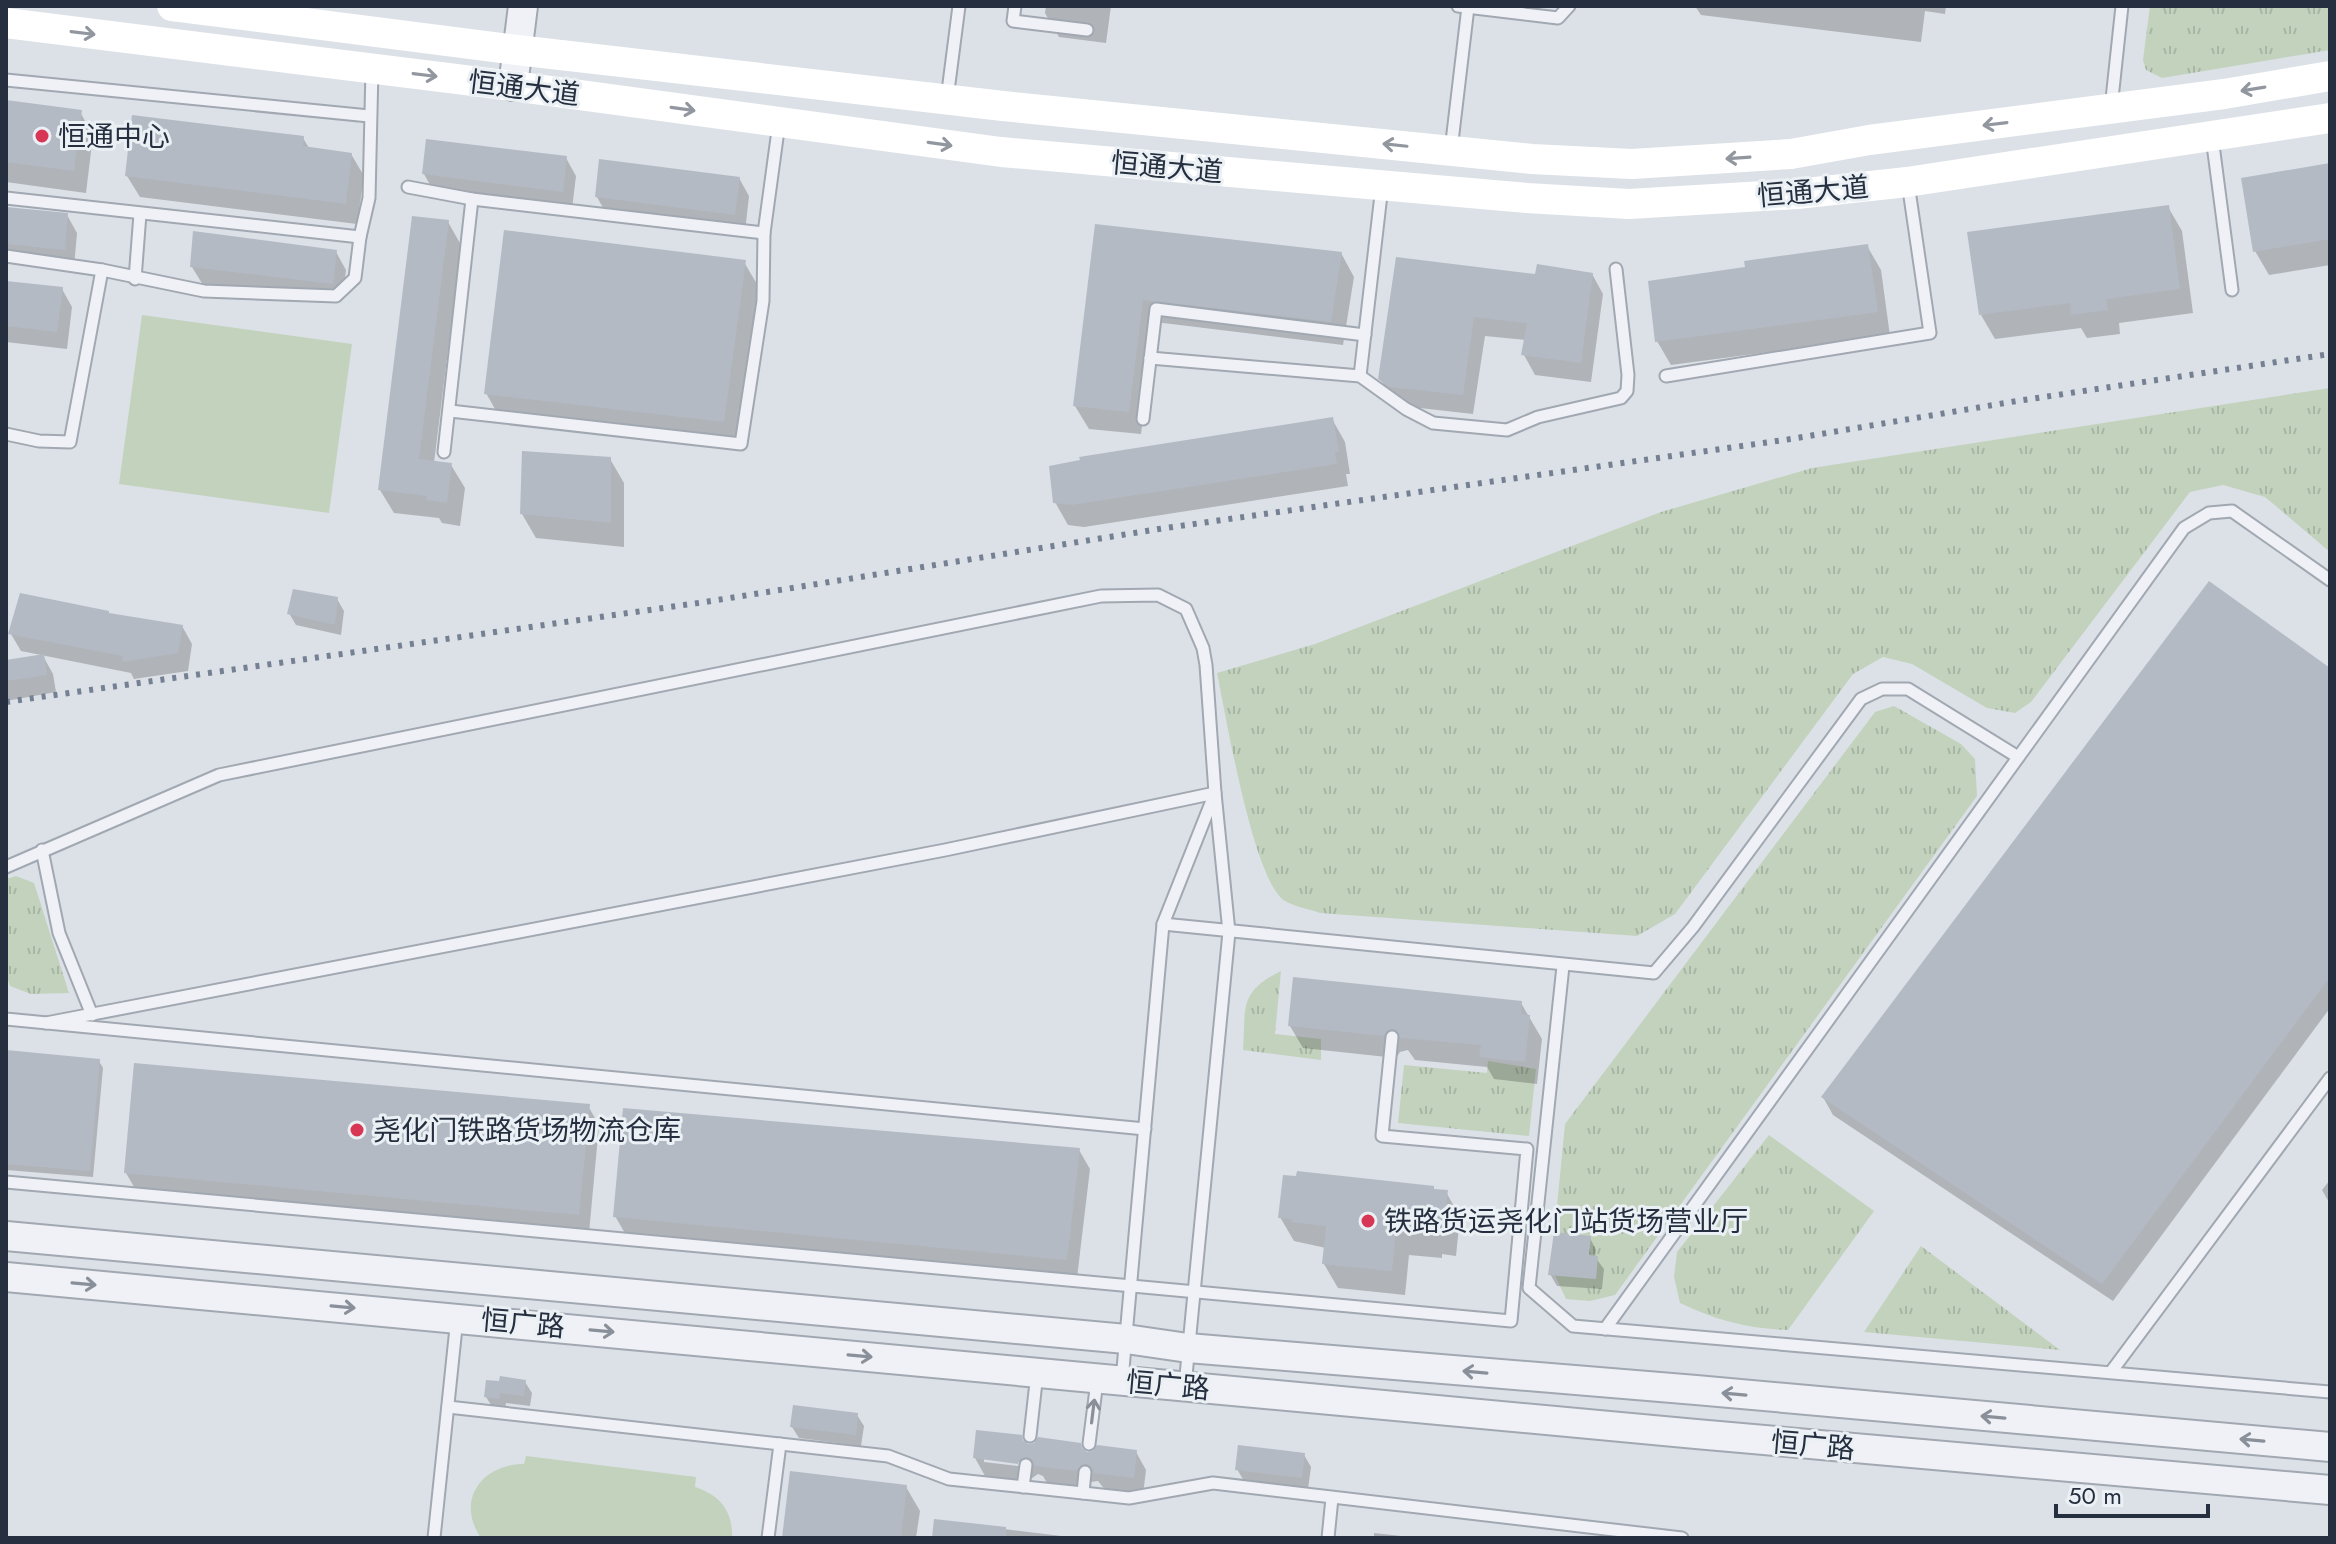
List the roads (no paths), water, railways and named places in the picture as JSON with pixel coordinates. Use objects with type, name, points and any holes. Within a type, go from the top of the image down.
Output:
[{"type":"main road","name":"恒通大道","points":[[172,6],[238,10],[517,50],[947,99],[1532,159],[1632,164],[1791,154],[1869,140],[2111,109],[2330,76]]},
{"type":"main road","name":"恒通大道","points":[[6,23],[513,86],[1001,152],[1382,186],[1629,204],[1797,194],[1907,182],[2330,118]]},
{"type":"street","points":[[513,86],[523,6]]},
{"type":"street","name":"恒广路","points":[[6,1236],[1126,1339],[1188,1348],[2330,1447]]},
{"type":"street","name":"恒广路","points":[[6,1277],[2330,1490]]},
{"type":"lane","points":[[947,99],[959,6]]},
{"type":"lane","points":[[1015,6],[1013,21],[1087,30]]},
{"type":"lane","points":[[1451,151],[1463,7],[1558,18],[1569,6]]},
{"type":"lane","points":[[2111,109],[2122,6]]},
{"type":"lane","points":[[6,256],[102,270],[204,291],[336,296],[355,278],[369,198],[372,69]]},
{"type":"lane","points":[[6,80],[369,116]]},
{"type":"lane","points":[[450,411],[741,444],[763,301],[764,233],[779,122]]},
{"type":"lane","points":[[2212,137],[2232,290]]},
{"type":"lane","points":[[1666,376],[1930,333],[1907,182]]},
{"type":"lane","points":[[1360,376],[1382,186]]},
{"type":"lane","points":[[408,187],[472,199],[764,233]]},
{"type":"lane","points":[[6,198],[360,237]]},
{"type":"lane","points":[[444,452],[472,199]]},
{"type":"lane","points":[[135,279],[140,214]]},
{"type":"lane","points":[[1150,358],[1360,376],[1406,409],[1433,423],[1507,430],[1538,417],[1621,398],[1627,391],[1628,375],[1616,269]]},
{"type":"lane","points":[[6,434],[39,441],[70,442],[102,270]]},
{"type":"lane","points":[[1143,419],[1156,309],[1365,335]]},
{"type":"lane","points":[[1605,1329],[2184,528],[2209,513],[2232,511],[2330,580]]},
{"type":"lane","points":[[6,867],[219,775],[1101,596],[1158,595],[1186,609],[1203,648],[1229,932],[1185,1386]]},
{"type":"lane","points":[[1163,924],[1654,973],[1693,927],[1861,699],[1882,689],[1908,689],[2018,757]]},
{"type":"lane","points":[[1089,1444],[1126,1339],[1163,924],[1215,793]]},
{"type":"lane","points":[[46,1023],[945,850],[1215,793]]},
{"type":"lane","points":[[42,850],[59,933],[92,1015]]},
{"type":"lane","points":[[1563,966],[1529,1288],[1573,1326],[2330,1392]]},
{"type":"lane","points":[[6,1019],[1145,1129]]},
{"type":"lane","points":[[6,1182],[1511,1321],[1527,1149],[1382,1136],[1392,1037]]},
{"type":"lane","points":[[2111,1372],[2330,1078]]},
{"type":"lane","points":[[434,1538],[457,1317]]},
{"type":"lane","points":[[1030,1436],[1037,1373]]},
{"type":"lane","points":[[448,1407],[888,1456],[949,1479],[1023,1487],[1129,1498],[1213,1483],[1682,1538]]},
{"type":"lane","points":[[768,1538],[780,1444]]},
{"type":"lane","points":[[1023,1487],[1026,1465]]},
{"type":"lane","points":[[1083,1493],[1085,1472]]},
{"type":"lane","points":[[1328,1538],[1332,1498]]},
{"type":"railway","points":[[6,702],[705,602],[1159,529],[1791,439],[2330,354]]},
{"type":"place","name":"恒通中心","points":[[42,136]]},
{"type":"place","name":"尧化门铁路货场物流仓库","points":[[357,1130]]},
{"type":"place","name":"铁路货运尧化门站货场营业厅","points":[[1368,1221]]}]
